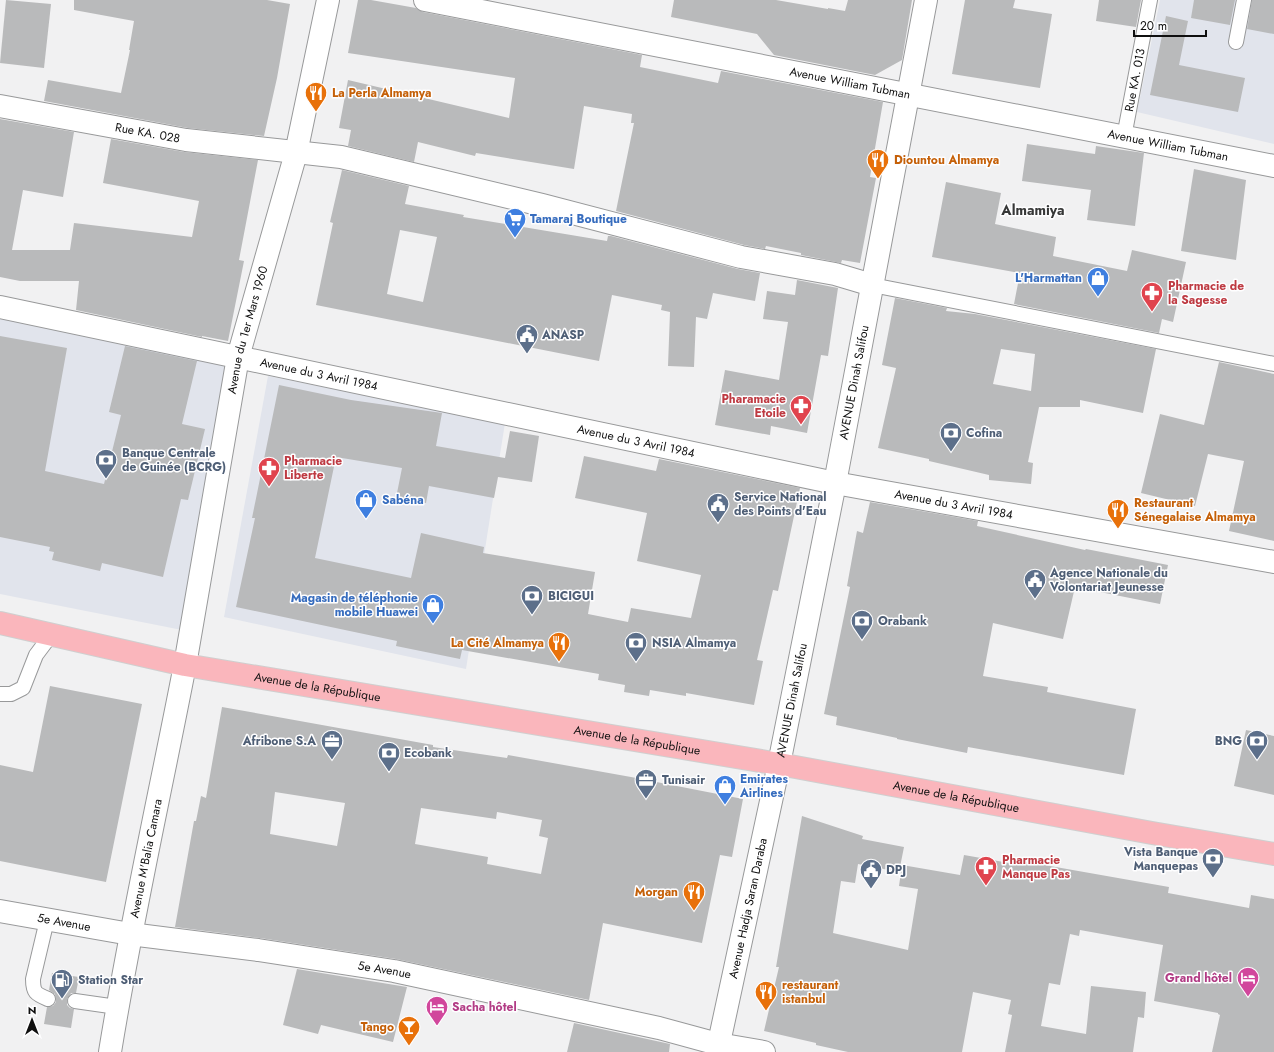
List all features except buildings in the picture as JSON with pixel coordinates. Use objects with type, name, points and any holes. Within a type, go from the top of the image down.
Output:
[{"type":"main road","name":"Avenue de la République","points":[[0,624],[185,665],[779,764],[1274,854]]},
{"type":"street","name":"Avenue du 1er Mars 1960","points":[[185,665],[238,357],[296,153],[328,0]]},
{"type":"street","name":"Avenue William Tubman","points":[[426,0],[1274,166]]},
{"type":"street","name":"AVENUE Dinah Salifou","points":[[779,764],[835,483],[926,0]]},
{"type":"street","name":"Rue KA. 028","points":[[0,106],[186,140],[341,157],[542,205],[741,257],[835,274],[872,285]]},
{"type":"street","name":"Avenue du 3 Avril 1984","points":[[0,307],[835,483],[1274,562]]},
{"type":"street","name":"Avenue M'Balia Camara","points":[[110,1052],[130,934],[185,665]]},
{"type":"street","name":"Avenue Hadja Saran Daraba","points":[[718,1048],[779,764]]},
{"type":"street","name":"5e Avenue","points":[[0,911],[130,934],[258,950],[394,971],[659,1028],[718,1048],[764,1052]]},
{"type":"lane","name":"Rue KA. 013","points":[[1124,137],[1150,0]]},
{"type":"lane","points":[[1236,42],[1244,0]]},
{"type":"lane","points":[[872,285],[1274,364]]},
{"type":"lane","points":[[0,694],[11,694],[23,688],[36,655],[51,635]]},
{"type":"lane","points":[[47,920],[33,979],[33,988],[37,994],[48,998]]},
{"type":"lane","points":[[75,1001],[118,1007]]},
{"type":"shaded area","points":[[1160,0],[1274,0],[1274,144],[1137,112]]},
{"type":"shaded area","name":"Banque Centrale de Guinée (BCRG)","points":[[0,318],[236,365],[182,630],[0,594]]},
{"type":"shaded area","name":"Sabéna","points":[[268,376],[505,423],[466,669],[224,617]]},
{"type":"place","name":"La Perla Almamya","points":[[316,112]]},
{"type":"place","name":"Diountou Almamya","points":[[878,180]]},
{"type":"place","name":"Tamaraj Boutique","points":[[515,238]]},
{"type":"place","name":"L'Harmattan","points":[[1098,298]]},
{"type":"place","name":"Pharmacie de la Sagesse","points":[[1152,312]]},
{"type":"place","name":"ANASP","points":[[527,354]]},
{"type":"place","name":"Pharamacie Etoile","points":[[801,426]]},
{"type":"place","name":"Cofina","points":[[951,452]]},
{"type":"place","name":"Banque Centrale de Guinée (BCRG)","points":[[106,480]]},
{"type":"place","name":"Pharmacie Liberte","points":[[269,488]]},
{"type":"place","name":"Sabéna","points":[[366,520]]},
{"type":"place","name":"Service National des Points d'Eau","points":[[718,524]]},
{"type":"place","name":"Restaurant Sénegalaise Almamya","points":[[1118,530]]},
{"type":"place","name":"Agence Nationale du Volontariat Jeunesse","points":[[1035,600]]},
{"type":"place","name":"BICIGUI","points":[[532,616]]},
{"type":"place","name":"Magasin de téléphonie mobile Huawei","points":[[433,624]]},
{"type":"place","name":"Orabank","points":[[862,640]]},
{"type":"place","name":"La Cité Almamya","points":[[559,662]]},
{"type":"place","name":"NSIA Almamya","points":[[636,662]]},
{"type":"place","name":"Afribone S.A","points":[[332,760]]},
{"type":"place","name":"BNG","points":[[1257,760]]},
{"type":"place","name":"Ecobank","points":[[389,772]]},
{"type":"place","name":"Tunisair","points":[[646,800]]},
{"type":"place","name":"Emirates Airlines","points":[[725,806]]},
{"type":"place","name":"Vista Banque Manquepas","points":[[1213,878]]},
{"type":"place","name":"Pharmacie Manque Pas","points":[[986,886]]},
{"type":"place","name":"DPJ","points":[[871,890]]},
{"type":"place","name":"Morgan","points":[[694,912]]},
{"type":"place","name":"Grand hôtel","points":[[1248,998]]},
{"type":"place","name":"Station Star","points":[[62,1000]]},
{"type":"place","name":"restaurant istanbul","points":[[766,1012]]},
{"type":"place","name":"Sacha hôtel","points":[[437,1026]]},
{"type":"place","name":"Tango","points":[[409,1046]]},
{"type":"district","name":"Almamiya","points":[[1033,210]]}]
